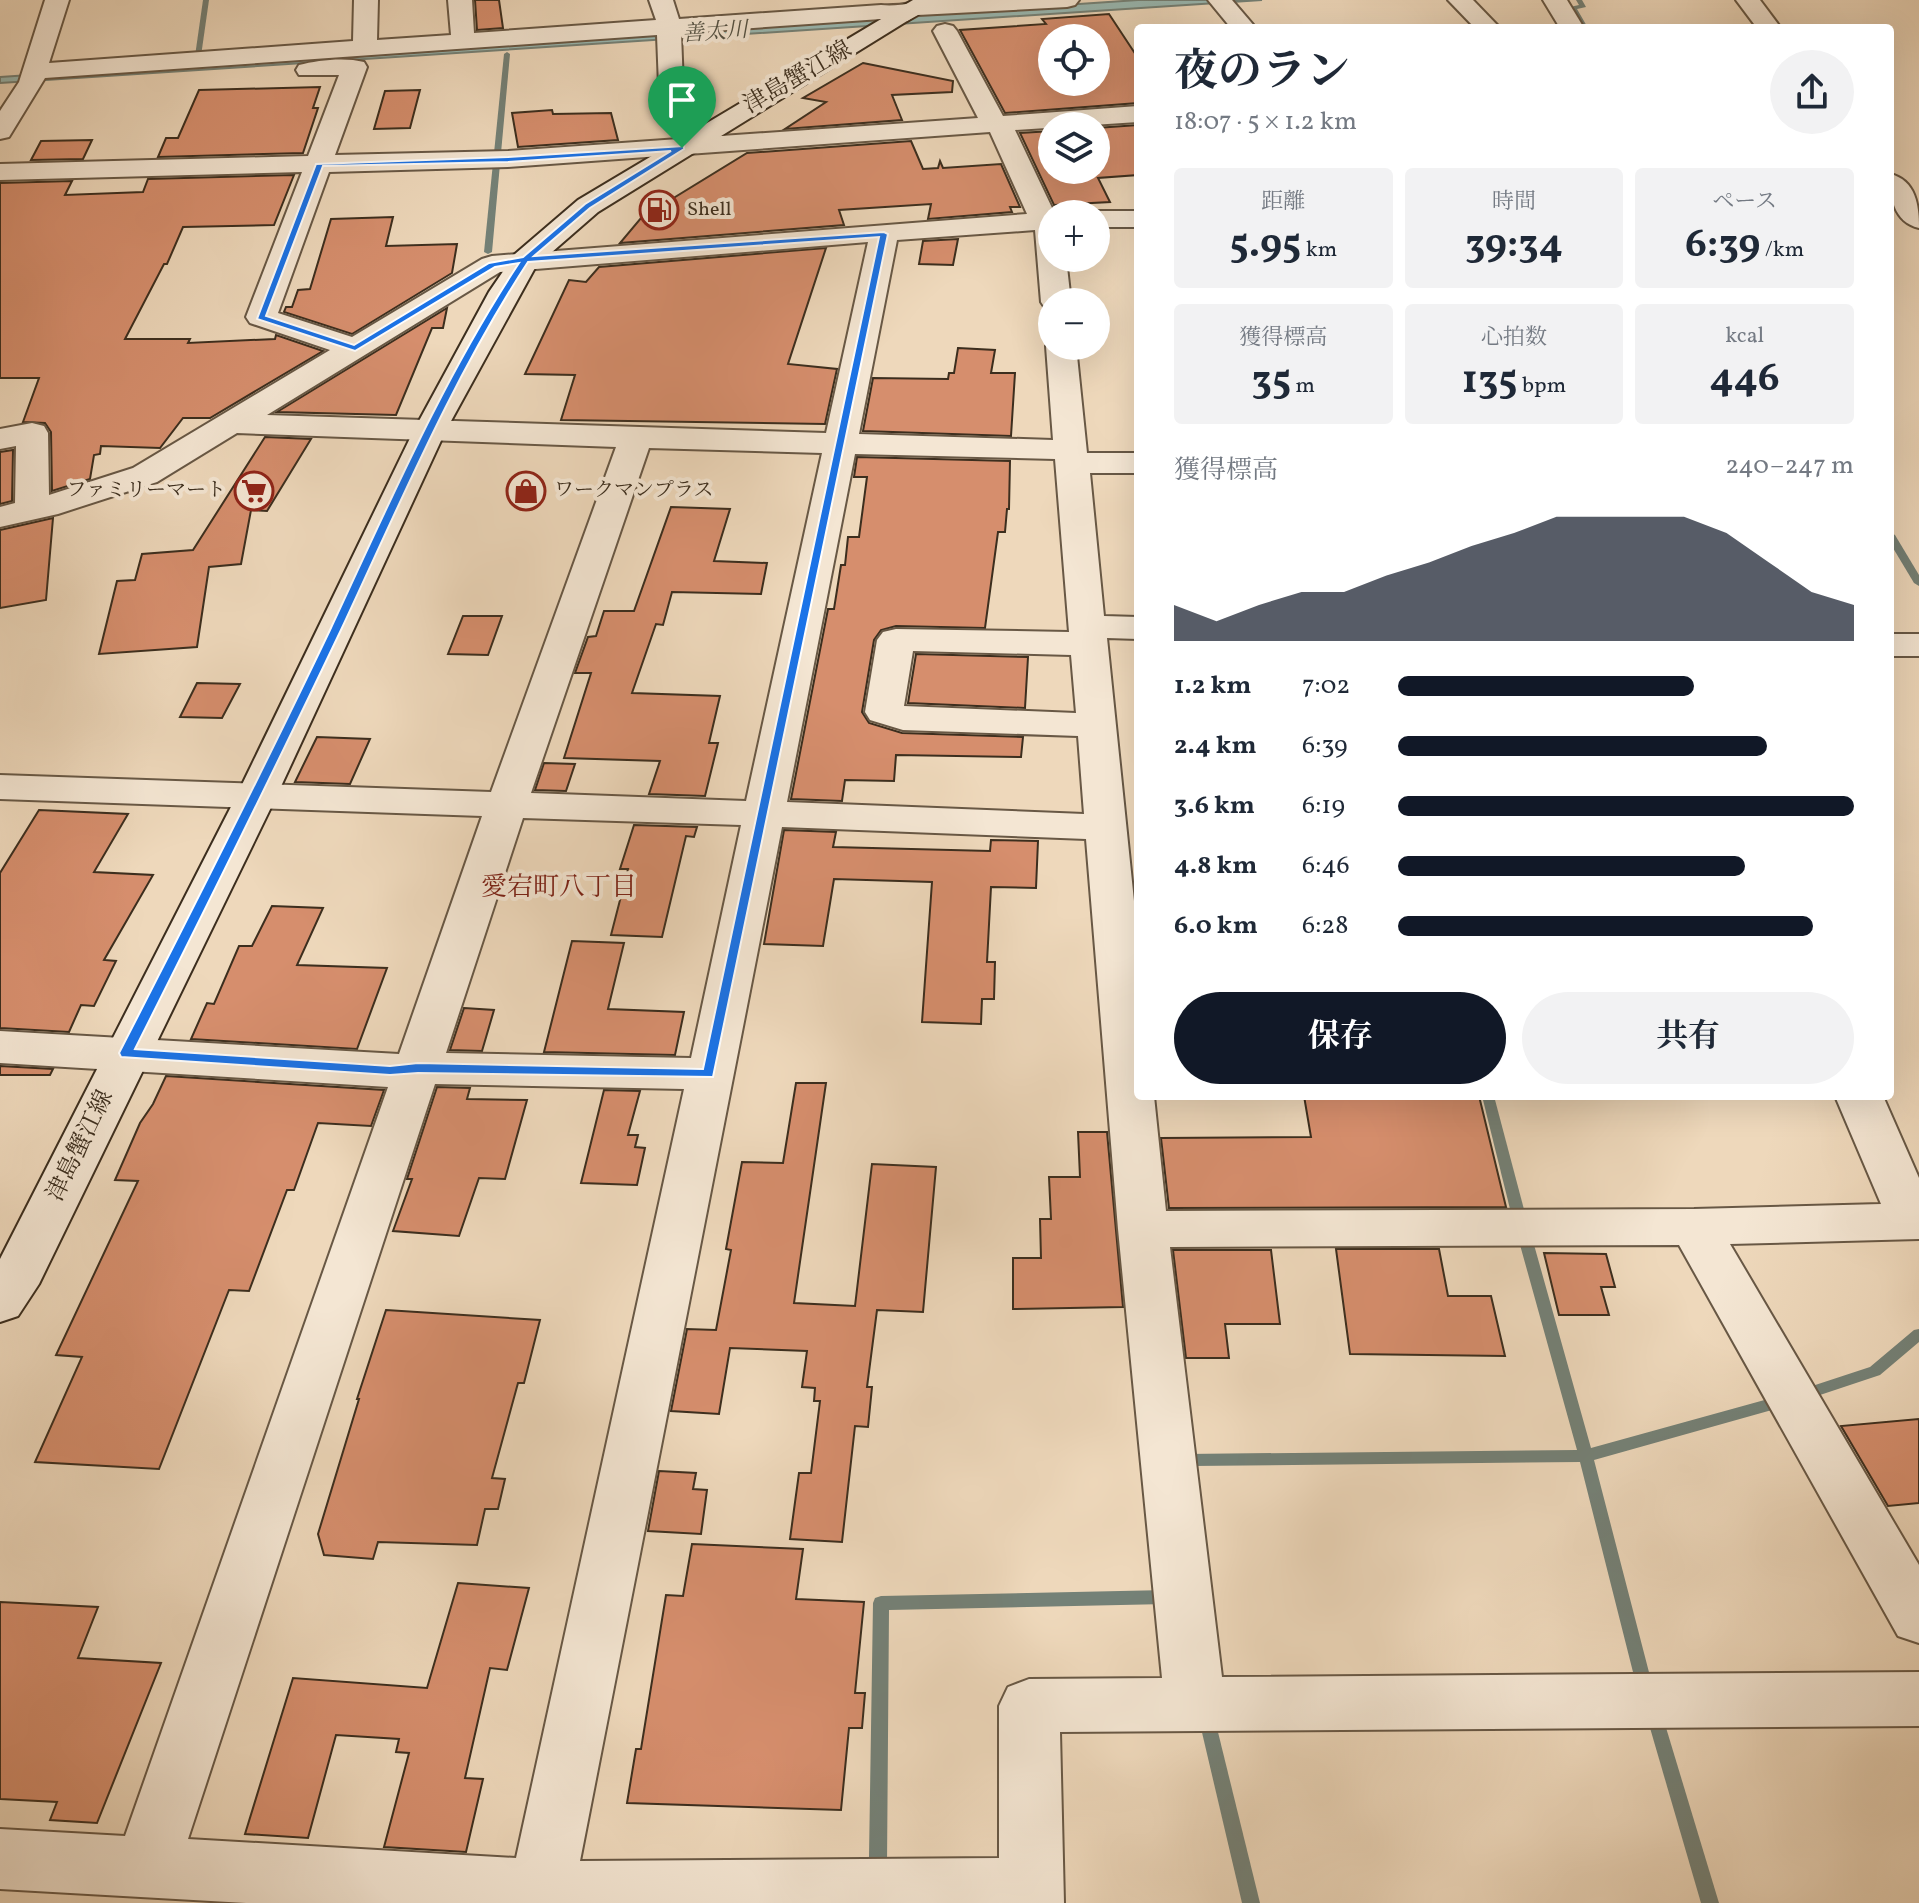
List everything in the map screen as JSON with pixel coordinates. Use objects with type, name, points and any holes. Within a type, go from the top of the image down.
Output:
[{"type":"street","points":[[0,131],[32,78],[57,0]]},
{"type":"street","points":[[365,46],[366,0]]},
{"type":"street","points":[[460,0],[463,40]]},
{"type":"street","points":[[661,0],[668,33],[671,86]]},
{"type":"street","points":[[32,78],[365,46],[463,40],[564,22],[668,33],[775,9],[908,13],[1067,0]]},
{"type":"street","points":[[1460,0],[1484,24]]},
{"type":"street","points":[[1555,0],[1570,24]]},
{"type":"street","points":[[1748,0],[1766,24]]},
{"type":"street","points":[[1221,2],[1240,24]]},
{"type":"street","name":"津島蟹江線","points":[[0,1302],[13,1284],[257,795],[429,432],[504,292],[525,260],[588,206],[908,13]]},
{"type":"street","points":[[945,31],[1038,202]]},
{"type":"street","points":[[32,78],[355,67],[261,317],[355,348]]},
{"type":"street","points":[[0,172],[495,160],[1134,114]]},
{"type":"street","points":[[1895,171],[1919,220]]},
{"type":"street","points":[[1110,219],[1134,219]]},
{"type":"street","points":[[0,439],[32,433],[16,513],[145,475],[492,265],[1038,221]]},
{"type":"street","points":[[540,1895],[884,234]]},
{"type":"street","points":[[1062,360],[1143,1229],[1195,1704]]},
{"type":"street","points":[[232,423],[841,444],[1134,463]]},
{"type":"street","points":[[147,1866],[507,804],[636,437]]},
{"type":"street","points":[[1094,725],[903,718],[884,712],[896,640],[1088,635],[1134,629]]},
{"type":"street","points":[[1894,645],[1919,645]]},
{"type":"street","points":[[0,787],[1078,825],[1104,831]]},
{"type":"street","points":[[0,1047],[390,1071],[418,1068],[708,1074]]},
{"type":"street","points":[[1143,1229],[1694,1227],[1916,1221],[1861,1100]]},
{"type":"street","points":[[1694,1227],[1919,1618]]},
{"type":"street","points":[[0,1859],[147,1866],[540,1895],[1032,1896],[1029,1706],[1919,1699]]},
{"type":"water","name":"善太川","points":[[1138,0],[1262,0],[0,83],[0,77]]},
{"type":"building","points":[[475,0],[499,0],[503,28],[477,30]]},
{"type":"building","points":[[1109,14],[1134,52],[1134,103],[1005,113],[960,30],[1038,25],[1038,96],[1110,96],[1110,24],[1046,24],[1042,19]]},
{"type":"building","points":[[863,63],[953,81],[952,92],[892,95],[902,120],[785,129],[826,102],[803,98]]},
{"type":"building","points":[[320,87],[313,108],[318,108],[303,153],[158,157],[166,138],[178,138],[199,90]]},
{"type":"building","points":[[420,90],[410,128],[374,129],[385,91]]},
{"type":"building","points":[[552,110],[553,114],[611,113],[618,140],[518,147],[512,113]]},
{"type":"building","points":[[1134,125],[1134,175],[1110,177],[1110,127]]},
{"type":"building","points":[[1038,132],[1038,171],[1020,133]]},
{"type":"building","points":[[92,140],[83,159],[31,160],[41,141]]},
{"type":"building","points":[[911,141],[923,169],[938,168],[940,161],[943,168],[1001,164],[1020,207],[1010,207],[1012,212],[928,219],[931,204],[839,210],[844,225],[620,243],[641,218],[747,153]]},
{"type":"building","points":[[294,175],[274,225],[183,227],[167,264],[164,264],[125,339],[190,339],[188,343],[275,339],[276,335],[323,351],[210,418],[183,418],[160,448],[101,446],[100,454],[94,455],[90,479],[52,491],[51,432],[45,423],[23,422],[39,378],[0,378],[0,183],[72,181],[65,195],[143,192],[148,179]]},
{"type":"building","points":[[1044,184],[1101,184],[1109,200],[1052,200]]},
{"type":"building","points":[[393,217],[386,246],[457,244],[452,273],[352,334],[284,312],[286,307],[292,307],[298,290],[310,289],[331,219]]},
{"type":"building","points":[[958,239],[953,265],[919,264],[923,241]]},
{"type":"building","points":[[826,248],[788,364],[837,369],[825,424],[561,420],[575,375],[525,374],[569,280],[586,282],[599,267]]},
{"type":"building","points":[[447,308],[443,328],[432,328],[396,415],[277,412]]},
{"type":"building","points":[[958,348],[995,350],[991,373],[1015,373],[1011,436],[863,431],[873,378],[948,379],[949,373],[954,373]]},
{"type":"building","points":[[265,437],[311,439],[267,511],[251,510],[241,564],[209,567],[197,647],[99,654],[117,581],[135,580],[142,554],[193,550]]},
{"type":"building","points":[[13,450],[12,501],[0,504],[0,452]]},
{"type":"building","points":[[857,457],[1010,461],[1009,509],[1005,532],[998,532],[985,628],[896,626],[881,630],[874,640],[862,712],[869,723],[902,733],[1023,737],[1021,757],[896,755],[894,781],[845,780],[842,801],[791,799],[828,609],[834,609],[848,537],[859,537],[867,477],[854,477]]},
{"type":"building","points":[[671,507],[730,509],[714,561],[767,563],[761,594],[672,592],[663,625],[656,624],[632,693],[720,696],[709,743],[718,743],[705,796],[649,794],[660,761],[564,758],[591,673],[575,673],[588,637],[596,636],[604,611],[634,611]]},
{"type":"building","points":[[53,518],[46,600],[0,608],[0,530]]},
{"type":"building","points":[[463,616],[502,616],[488,655],[448,654]]},
{"type":"building","points":[[916,654],[1028,657],[1025,708],[908,703]]},
{"type":"building","points":[[197,683],[240,684],[222,718],[180,717]]},
{"type":"building","points":[[317,737],[370,739],[350,784],[295,782]]},
{"type":"building","points":[[544,763],[575,764],[566,791],[535,790]]},
{"type":"building","points":[[39,810],[128,814],[94,872],[153,875],[104,960],[116,961],[94,1006],[81,1005],[69,1032],[0,1028],[0,873]]},
{"type":"building","points":[[634,825],[697,827],[694,837],[686,836],[662,937],[611,935],[628,869],[620,869]]},
{"type":"building","points":[[784,830],[836,832],[833,847],[990,851],[991,840],[1038,841],[1036,888],[991,887],[987,962],[995,962],[994,999],[982,999],[981,1024],[922,1022],[932,882],[834,879],[823,946],[764,944]]},
{"type":"building","points":[[272,906],[323,908],[297,965],[387,968],[357,1049],[191,1039],[207,1003],[214,1004],[239,946],[252,946]]},
{"type":"building","points":[[572,941],[624,943],[608,1009],[684,1012],[675,1055],[544,1052]]},
{"type":"building","points":[[464,1008],[494,1010],[482,1051],[450,1050]]},
{"type":"building","points":[[0,1066],[53,1069],[50,1075],[0,1075]]},
{"type":"building","points":[[166,1076],[384,1090],[371,1126],[318,1123],[294,1190],[287,1190],[249,1291],[229,1290],[159,1469],[35,1462],[82,1357],[56,1355],[138,1181],[115,1180],[140,1123]]},
{"type":"building","points":[[796,1083],[826,1083],[794,1303],[855,1306],[872,1164],[936,1167],[923,1312],[877,1310],[867,1387],[872,1387],[868,1427],[855,1426],[842,1542],[790,1539],[799,1473],[811,1473],[820,1401],[814,1401],[815,1388],[802,1387],[807,1351],[730,1348],[719,1414],[671,1411],[687,1329],[716,1330],[731,1250],[726,1249],[742,1162],[783,1163]]},
{"type":"building","points":[[437,1087],[470,1088],[467,1099],[527,1100],[505,1179],[479,1178],[459,1236],[393,1231],[412,1179],[407,1179]]},
{"type":"building","points":[[604,1090],[640,1091],[628,1135],[638,1135],[635,1147],[645,1148],[637,1185],[581,1183]]},
{"type":"building","points":[[1305,1100],[1480,1100],[1506,1207],[1169,1208],[1161,1138],[1311,1137]]},
{"type":"building","points":[[1078,1132],[1107,1132],[1123,1307],[1013,1309],[1013,1258],[1041,1258],[1040,1219],[1051,1219],[1049,1177],[1080,1177]]},
{"type":"building","points":[[1336,1249],[1439,1249],[1448,1296],[1491,1296],[1505,1356],[1350,1354]]},
{"type":"building","points":[[1173,1250],[1271,1250],[1280,1324],[1225,1324],[1229,1358],[1186,1358]]},
{"type":"building","points":[[1544,1253],[1606,1254],[1615,1287],[1601,1287],[1609,1315],[1559,1315]]},
{"type":"building","points":[[386,1310],[540,1320],[524,1383],[518,1383],[492,1478],[505,1479],[498,1509],[485,1509],[477,1545],[378,1542],[373,1559],[324,1555],[318,1534]]},
{"type":"building","points":[[1919,1419],[1919,1503],[1888,1506],[1841,1426]]},
{"type":"building","points":[[659,1471],[696,1473],[693,1489],[707,1490],[701,1534],[648,1531]]},
{"type":"building","points":[[692,1544],[803,1549],[796,1599],[864,1602],[855,1693],[865,1693],[862,1728],[849,1728],[841,1810],[627,1803],[636,1749],[641,1749],[666,1595],[683,1596]]},
{"type":"building","points":[[458,1583],[529,1588],[507,1670],[490,1668],[465,1778],[483,1779],[466,1852],[384,1847],[409,1753],[396,1752],[399,1739],[336,1735],[308,1838],[245,1834],[293,1678],[427,1688]]},
{"type":"building","points":[[0,1602],[98,1607],[78,1658],[161,1663],[97,1823],[50,1820],[57,1802],[0,1799]]},
{"type":"waterway","points":[[198,56],[206,0]]},
{"type":"waterway","points":[[1579,0],[1583,7],[1573,7],[1583,24]]},
{"type":"waterway","points":[[488,252],[507,54]]},
{"type":"waterway","points":[[1894,542],[1919,583]]},
{"type":"waterway","points":[[1489,1100],[1519,1217]]},
{"type":"waterway","points":[[1524,1234],[1586,1456]]},
{"type":"waterway","points":[[1805,1394],[1875,1371],[1919,1334]]},
{"type":"waterway","points":[[1586,1456],[1779,1402]]},
{"type":"waterway","points":[[1185,1464],[1185,1460],[1586,1456]]},
{"type":"waterway","points":[[1586,1456],[1643,1680]]},
{"type":"waterway","points":[[870,1865],[878,1865],[881,1603],[1167,1597]]},
{"type":"waterway","points":[[1656,1721],[1710,1903]]},
{"type":"waterway","points":[[1208,1724],[1251,1903]]},
{"type":"place","name":"Shell","points":[[659,210]]},
{"type":"place","name":"ファミリーマート","points":[[254,491]]},
{"type":"place","name":"ワークマンプラス","points":[[526,491]]},
{"type":"district","name":"愛宕町八丁目","points":[[559,888]]},
{"type":"route","points":[[682,148],[508,159],[320,164],[261,317],[355,348],[492,265],[525,260],[504,292],[429,432],[257,795],[126,1053],[390,1071],[418,1068],[708,1074],[884,234],[525,260],[588,206],[682,148]]}]
